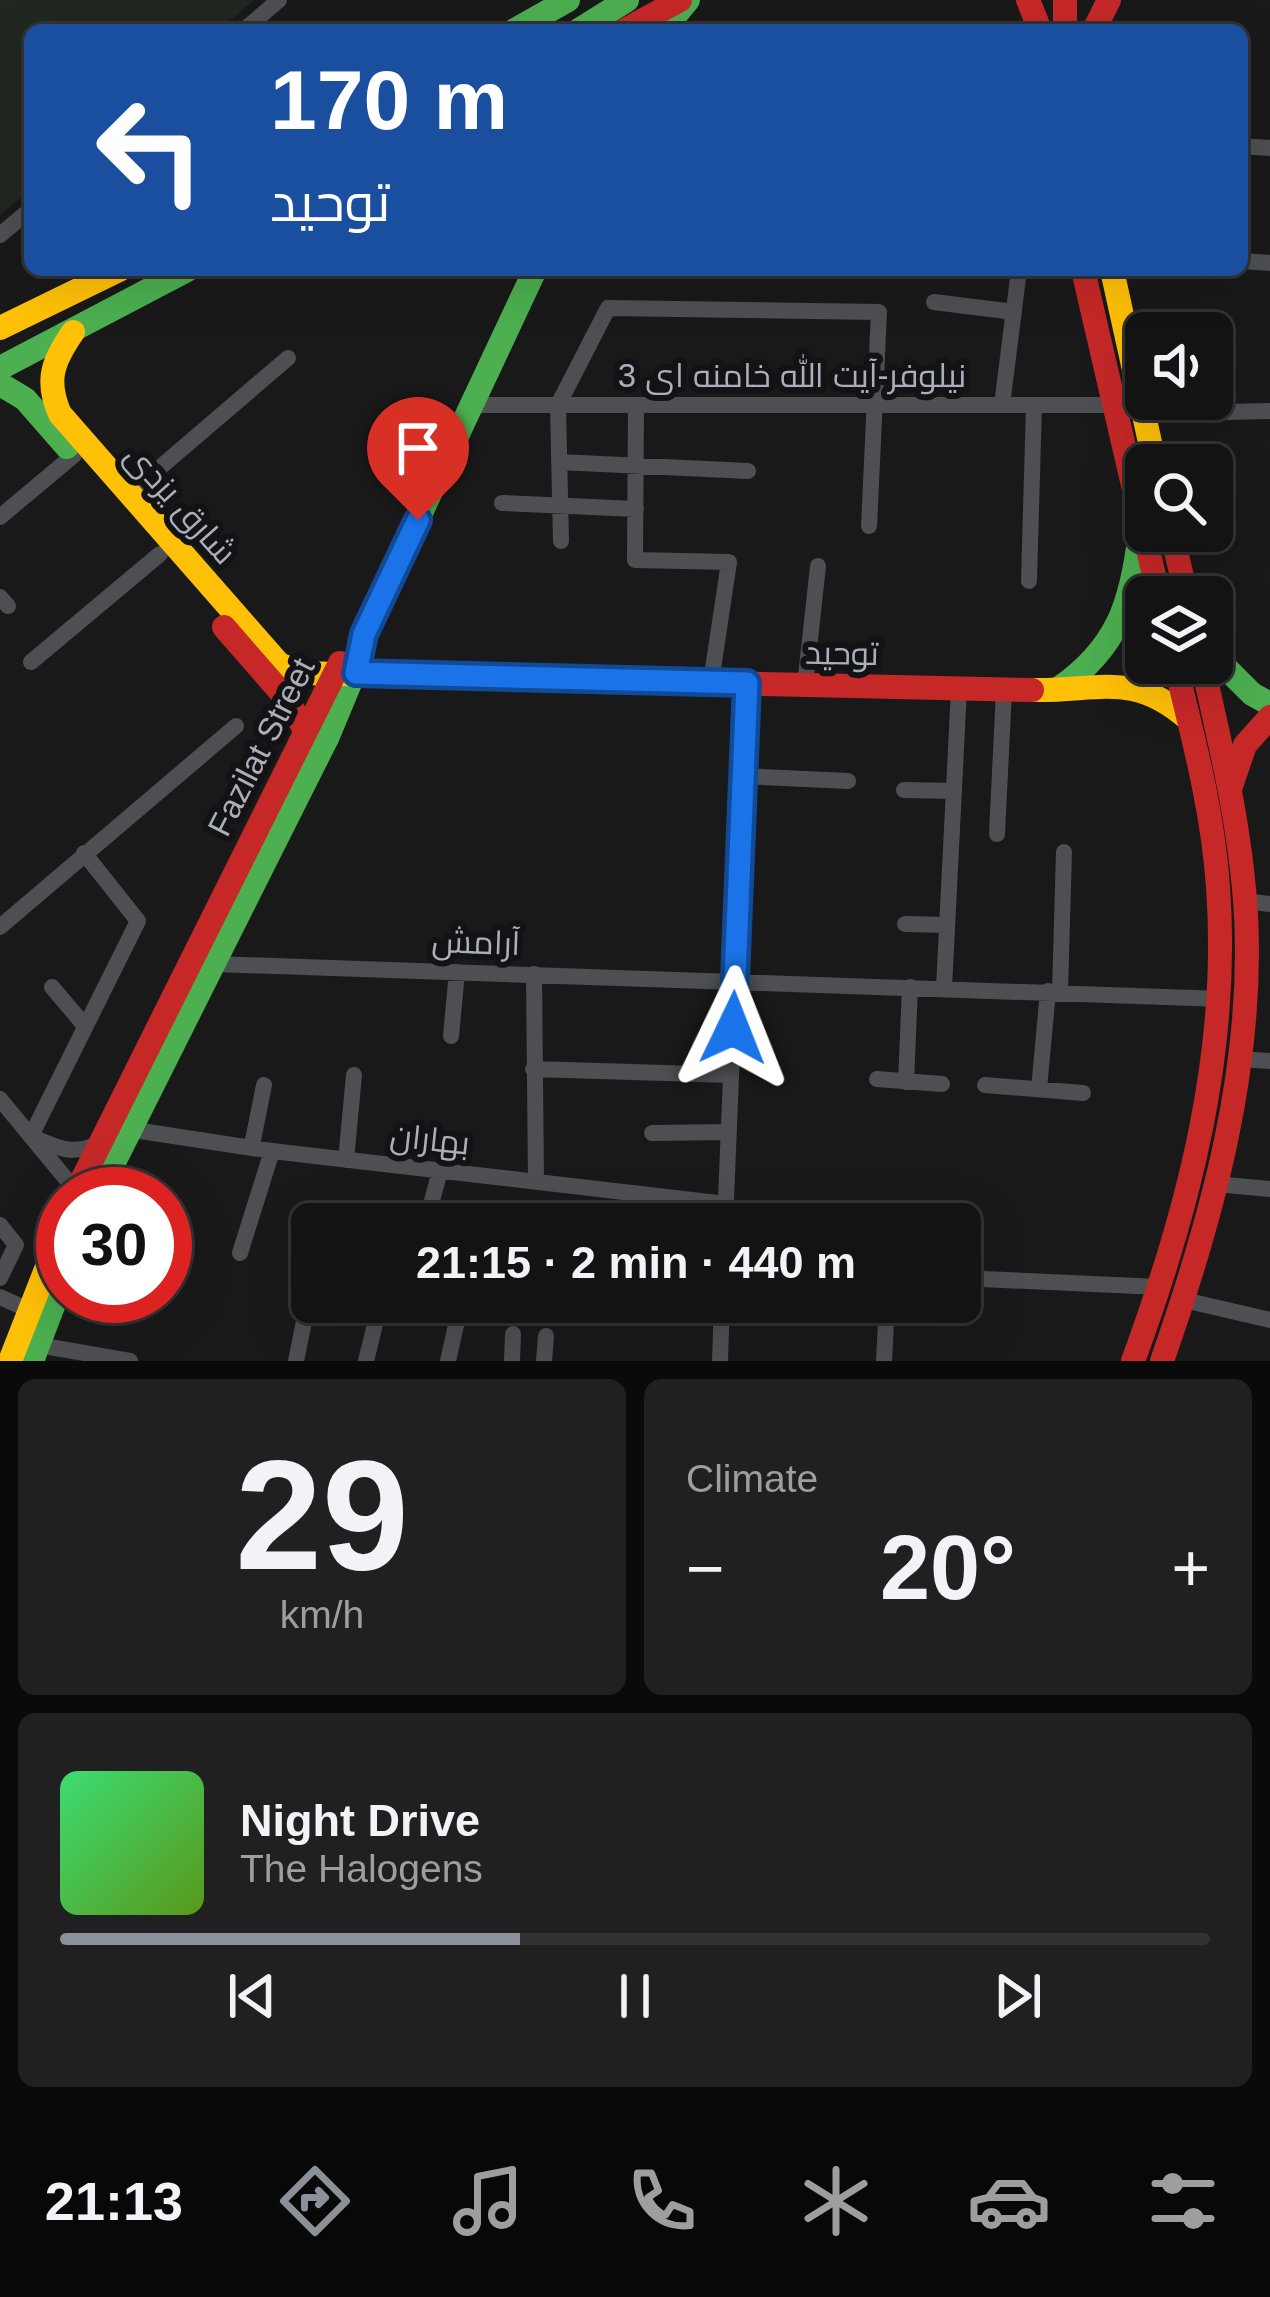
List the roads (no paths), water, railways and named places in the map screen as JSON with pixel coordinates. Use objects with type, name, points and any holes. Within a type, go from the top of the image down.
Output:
[{"type":"main road","points":[[504,24],[538,0]]},
{"type":"main road","points":[[526,24],[568,0]]},
{"type":"main road","points":[[589,24],[627,0]]},
{"type":"main road","points":[[637,24],[684,0]]},
{"type":"main road","points":[[0,328],[107,276]]},
{"type":"main road","points":[[0,368],[176,276]]},
{"type":"main road","name":"Fazilat Street","points":[[101,1167],[128,1129],[215,964],[344,674],[532,276]]},
{"type":"main road","points":[[1084,276],[1125,456]]},
{"type":"main road","points":[[1113,276],[1125,330]]},
{"type":"main road","points":[[50,387],[50,367],[73,332]]},
{"type":"main road","points":[[25,399],[29,382],[36,377],[50,387]]},
{"type":"main road","points":[[0,384],[25,399],[166,549]]},
{"type":"main road","name":"شارق یزدی","points":[[50,387],[60,414],[129,494],[166,549],[279,664],[306,730]]},
{"type":"main road","points":[[1053,692],[1089,667],[1123,622],[1138,552]]},
{"type":"main road","points":[[286,680],[344,674]]},
{"type":"main road","name":"Fazilat Street","points":[[91,1167],[98,1144],[306,730],[344,674]]},
{"type":"main road","name":"توحید","points":[[344,674],[1053,692],[1132,683],[1155,692],[1188,719]]},
{"type":"main road","points":[[1233,675],[1270,704]]},
{"type":"main road","points":[[1133,1361],[1245,1000],[1220,912],[1214,854],[1180,684]]},
{"type":"main road","points":[[1162,1361],[1216,1184],[1245,1000],[1244,901],[1231,786],[1207,684]]},
{"type":"main road","points":[[1231,786],[1245,745],[1270,717]]},
{"type":"main road","points":[[10,1361],[36,1298]]},
{"type":"main road","points":[[35,1353],[47,1323]]},
{"type":"street","points":[[251,24],[279,0]]},
{"type":"street","points":[[0,236],[24,215]]},
{"type":"street","points":[[1002,405],[1018,276]]},
{"type":"street","points":[[934,302],[1014,312]]},
{"type":"street","points":[[561,541],[558,405],[608,308],[879,312],[869,526]]},
{"type":"street","points":[[129,494],[288,358]]},
{"type":"street","points":[[636,405],[635,560],[729,562],[711,682]]},
{"type":"street","points":[[1029,580],[1034,405]]},
{"type":"street","name":"نیلوفر-آیت الله خامنه ای 3","points":[[471,406],[1113,405]]},
{"type":"street","points":[[1233,412],[1270,411]]},
{"type":"street","points":[[0,517],[74,455]]},
{"type":"street","points":[[559,462],[748,471]]},
{"type":"street","points":[[502,502],[636,509]]},
{"type":"street","points":[[31,662],[166,549]]},
{"type":"street","points":[[805,685],[818,566]]},
{"type":"street","points":[[726,1203],[747,683]]},
{"type":"street","points":[[944,988],[959,689]]},
{"type":"street","points":[[997,834],[1004,690]]},
{"type":"street","points":[[0,927],[236,726]]},
{"type":"street","points":[[743,776],[848,781]]},
{"type":"street","points":[[904,790],[954,791]]},
{"type":"street","points":[[1040,1089],[1054,992],[1064,853]]},
{"type":"street","points":[[31,1136],[138,921],[84,854]]},
{"type":"street","points":[[1244,901],[1270,904]]},
{"type":"street","points":[[905,924],[947,925]]},
{"type":"street","name":"آرامش","points":[[215,964],[1245,1000]]},
{"type":"street","points":[[451,1036],[457,972]]},
{"type":"street","points":[[534,974],[536,1181]]},
{"type":"street","points":[[52,986],[85,1026]]},
{"type":"street","points":[[906,1082],[910,987]]},
{"type":"street","points":[[1239,1059],[1270,1061]]},
{"type":"street","points":[[533,1069],[731,1076]]},
{"type":"street","points":[[346,1160],[354,1075]]},
{"type":"street","points":[[877,1079],[943,1084]]},
{"type":"street","points":[[252,1145],[264,1085]]},
{"type":"street","points":[[985,1085],[1082,1093]]},
{"type":"street","points":[[0,1099],[59,1167]]},
{"type":"street","name":"بهاران","points":[[128,1129],[272,1151],[718,1203]]},
{"type":"street","points":[[652,1132],[729,1132]]},
{"type":"street","points":[[31,1136],[67,1152],[98,1144]]},
{"type":"street","points":[[240,1253],[272,1151]]},
{"type":"street","points":[[431,1203],[440,1171]]},
{"type":"street","points":[[1216,1184],[1270,1190]]},
{"type":"street","points":[[0,1225],[16,1245],[0,1278]]},
{"type":"street","points":[[981,1279],[1159,1287]]},
{"type":"street","points":[[0,1297],[31,1311]]},
{"type":"street","points":[[1184,1300],[1270,1320]]},
{"type":"street","points":[[296,1361],[304,1323]]},
{"type":"street","points":[[367,1361],[376,1323]]},
{"type":"street","points":[[448,1361],[457,1323]]},
{"type":"street","points":[[720,1361],[721,1323]]},
{"type":"street","points":[[884,1361],[886,1323]]},
{"type":"street","points":[[512,1361],[513,1334]]},
{"type":"street","points":[[544,1361],[546,1336]]},
{"type":"street","points":[[35,1353],[130,1361]]}]
